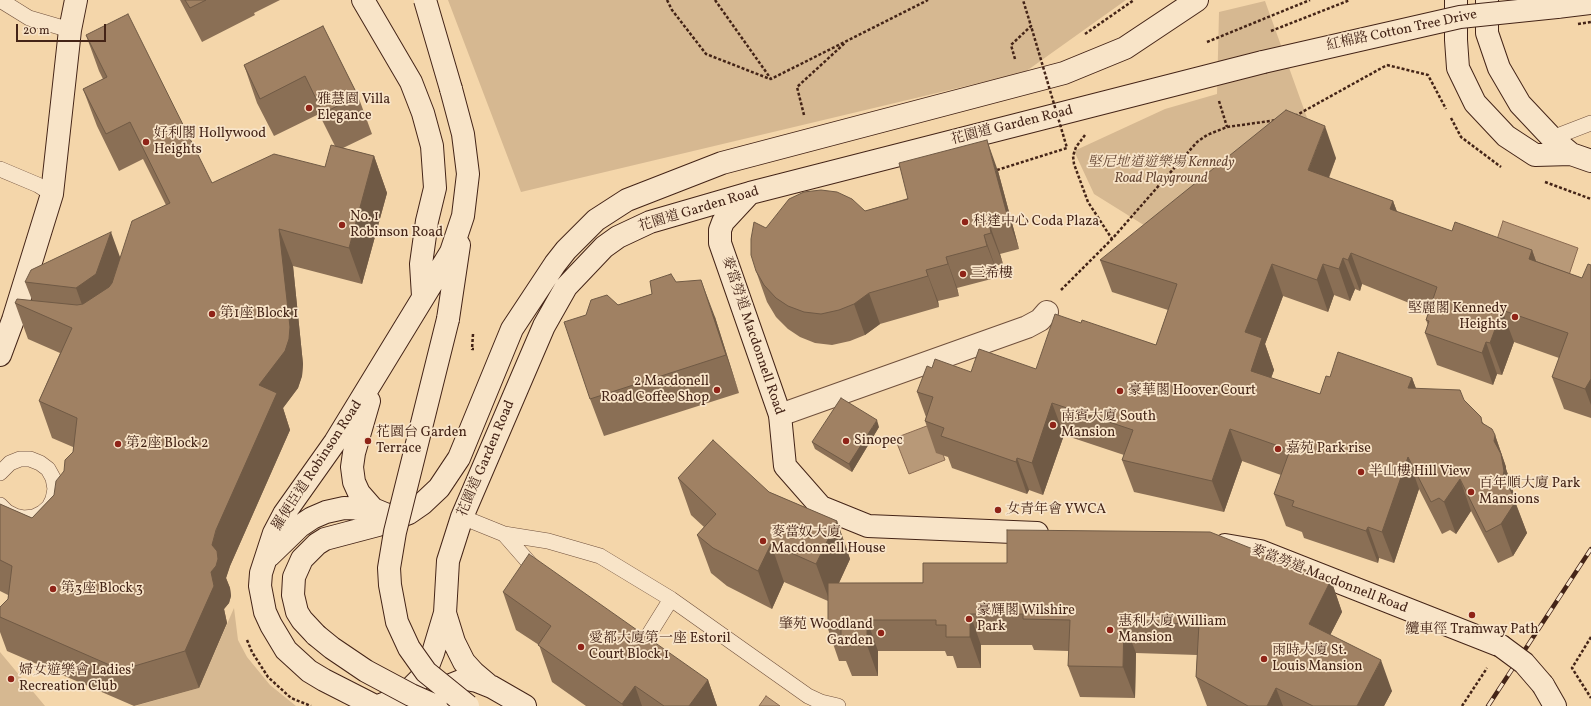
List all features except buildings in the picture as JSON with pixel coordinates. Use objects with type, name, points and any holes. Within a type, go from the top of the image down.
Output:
[{"type":"main road","points":[[0,355],[19,322],[52,194],[70,30],[76,0]]},
{"type":"main road","points":[[363,0],[411,82],[423,113],[432,146],[435,188],[427,222],[422,264],[423,296]]},
{"type":"main road","name":"羅便臣道 Robinson Road","points":[[264,561],[284,514],[335,442],[451,252],[463,216],[468,174],[462,134],[451,89],[425,0]]},
{"type":"main road","name":"花園道 Garden Road","points":[[400,517],[422,504],[439,488],[459,458],[512,328],[566,250],[596,220],[649,191],[722,164],[1064,73],[1125,48],[1197,0]]},
{"type":"main road","points":[[1456,0],[1458,68],[1475,103],[1506,136],[1535,155],[1581,157]]},
{"type":"main road","points":[[1487,0],[1488,33],[1499,68],[1520,104],[1552,138],[1581,157]]},
{"type":"main road","points":[[1534,0],[1557,7]]},
{"type":"main road","name":"紅棉路 Cotton Tree Drive","points":[[1263,62],[1460,17],[1591,3]]},
{"type":"main road","name":"花園道 Garden Road","points":[[378,706],[399,698],[421,678],[434,653],[445,613],[448,561],[462,517],[544,326],[566,287],[578,272],[604,247],[650,222],[750,193],[1263,62]]},
{"type":"main road","name":"麥當勞道 Macdonnell Road","points":[[750,193],[723,222],[720,230],[720,243],[780,415],[785,466],[821,507],[868,526],[1057,534]]},
{"type":"main road","points":[[463,216],[448,319],[395,532],[389,568],[390,585],[397,622],[409,648],[426,672],[468,706]]},
{"type":"main road","points":[[780,415],[1027,326],[1040,320],[1046,312]]},
{"type":"main road","name":"羅便臣道 Robinson Road","points":[[378,373],[354,453],[352,467],[354,482],[359,493],[374,509],[386,514],[400,517]]},
{"type":"main road","points":[[374,509],[344,508],[326,512],[312,518],[300,526],[264,561],[260,586],[261,597],[271,625],[286,650],[296,660],[319,677],[375,706]]},
{"type":"main road","points":[[400,517],[325,539],[317,544],[302,559],[294,577],[293,595],[297,612],[302,620],[316,635],[332,648],[366,671],[411,695],[437,706],[444,693],[451,685],[459,681],[466,679],[477,681],[492,687]]},
{"type":"main road","name":"麥當勞道 Macdonnell Road","points":[[1208,542],[1260,551],[1501,646],[1524,663],[1549,700]]},
{"type":"main road","points":[[445,613],[454,642],[464,662],[474,673],[492,687],[525,706]]},
{"type":"lane","points":[[0,0],[29,18],[70,30]]},
{"type":"lane","points":[[20,0],[29,18]]},
{"type":"lane","points":[[1552,138],[1591,123]]},
{"type":"lane","points":[[0,169],[38,185],[52,194]]},
{"type":"lane","points":[[0,473],[10,463],[20,459],[30,459],[40,463],[48,469],[53,478],[55,489],[49,507],[34,517],[15,516],[7,512],[0,505]]},
{"type":"lane","points":[[462,517],[504,534],[548,541],[600,556],[671,599],[808,696],[821,702],[838,706]]},
{"type":"lane","points":[[504,534],[543,579]]},
{"type":"lane","points":[[643,644],[671,599]]},
{"type":"path","points":[[667,0],[672,10],[706,54],[771,79],[928,0]]},
{"type":"path","points":[[715,0],[771,79]]},
{"type":"path","points":[[997,170],[1067,148],[1023,0]]},
{"type":"path","points":[[1207,42],[1310,0]]},
{"type":"path","points":[[1017,66],[1011,44],[1031,26]]},
{"type":"path","points":[[804,118],[797,87],[849,40]]},
{"type":"path","points":[[1291,118],[1387,65]]},
{"type":"path","points":[[1225,100],[1218,102],[1227,127]]},
{"type":"path","points":[[1060,290],[1112,239],[1197,142],[1207,135],[1227,127],[1284,119]]},
{"type":"path","points":[[1086,135],[1076,147],[1073,156],[1074,164],[1088,202],[1112,239]]},
{"type":"path","points":[[474,327],[472,349],[479,350]]},
{"type":"path","points":[[1591,637],[1572,668],[1591,698]]},
{"type":"path","points":[[1462,706],[1487,667]]},
{"type":"green space","points":[[448,0],[1126,0],[1025,72],[521,192]]},
{"type":"green space","name":"堅尼地道遊樂場 Kennedy Road Playground","points":[[1265,1],[1310,126],[1163,237],[1094,194],[1074,151],[1165,109],[1217,94],[1219,12]]},
{"type":"green space","points":[[234,608],[238,640],[247,657],[270,685],[296,706],[135,706],[199,688]]},
{"type":"green space","name":"婦女遊樂會 Ladies' Recreation Club","points":[[0,652],[45,706],[0,706]]},
{"type":"shaded area","points":[[1503,221],[1578,248],[1567,281],[1492,255]]},
{"type":"shaded area","points":[[932,424],[945,460],[909,474],[895,438]]},
{"type":"shaded area","points":[[766,696],[780,706],[759,706]]},
{"type":"railway","points":[[1488,706],[1591,549]]},
{"type":"place","name":"雅慧園 Villa Elegance","points":[[309,108]]},
{"type":"place","name":"好利閣 Hollywood Heights","points":[[146,142]]},
{"type":"place","name":"科達中心 Coda Plaza","points":[[965,222]]},
{"type":"place","name":"No. 1 Robinson Road","points":[[342,225]]},
{"type":"place","name":"三希樓","points":[[963,274]]},
{"type":"place","name":"第1座 Block 1","points":[[212,314]]},
{"type":"place","name":"堅麗閣 Kennedy Heights","points":[[1515,317]]},
{"type":"place","name":"2 Macdonell Road Coffee Shop","points":[[717,390]]},
{"type":"place","name":"豪華閣 Hoover Court","points":[[1120,391]]},
{"type":"place","name":"南賓大廈 South Mansion","points":[[1053,425]]},
{"type":"place","name":"花園台 Garden Terrace","points":[[368,441]]},
{"type":"place","name":"Sinopec","points":[[846,441]]},
{"type":"place","name":"第2座 Block 2","points":[[118,444]]},
{"type":"place","name":"嘉苑 Park rise","points":[[1278,449]]},
{"type":"place","name":"半山樓 Hill View","points":[[1361,472]]},
{"type":"place","name":"百年順大廈 Park Mansions","points":[[1471,492]]},
{"type":"place","name":"女青年會 YWCA","points":[[998,510]]},
{"type":"place","name":"麥當奴大廈 Macdonnell House","points":[[763,541]]},
{"type":"place","name":"第3座 Block 3","points":[[53,589]]},
{"type":"place","name":"纜車徑 Tramway Path","points":[[1472,615]]},
{"type":"place","name":"豪輝閣 Wilshire Park","points":[[969,619]]},
{"type":"place","name":"惠利大廈 William Mansion","points":[[1110,630]]},
{"type":"place","name":"肇苑 Woodland Garden","points":[[881,633]]},
{"type":"place","name":"愛都大廈第一座 Estoril Court Block 1","points":[[581,647]]},
{"type":"place","name":"雨時大廈 St. Louis Mansion","points":[[1264,659]]},
{"type":"place","name":"婦女遊樂會 Ladies' Recreation Club","points":[[11,679]]}]
